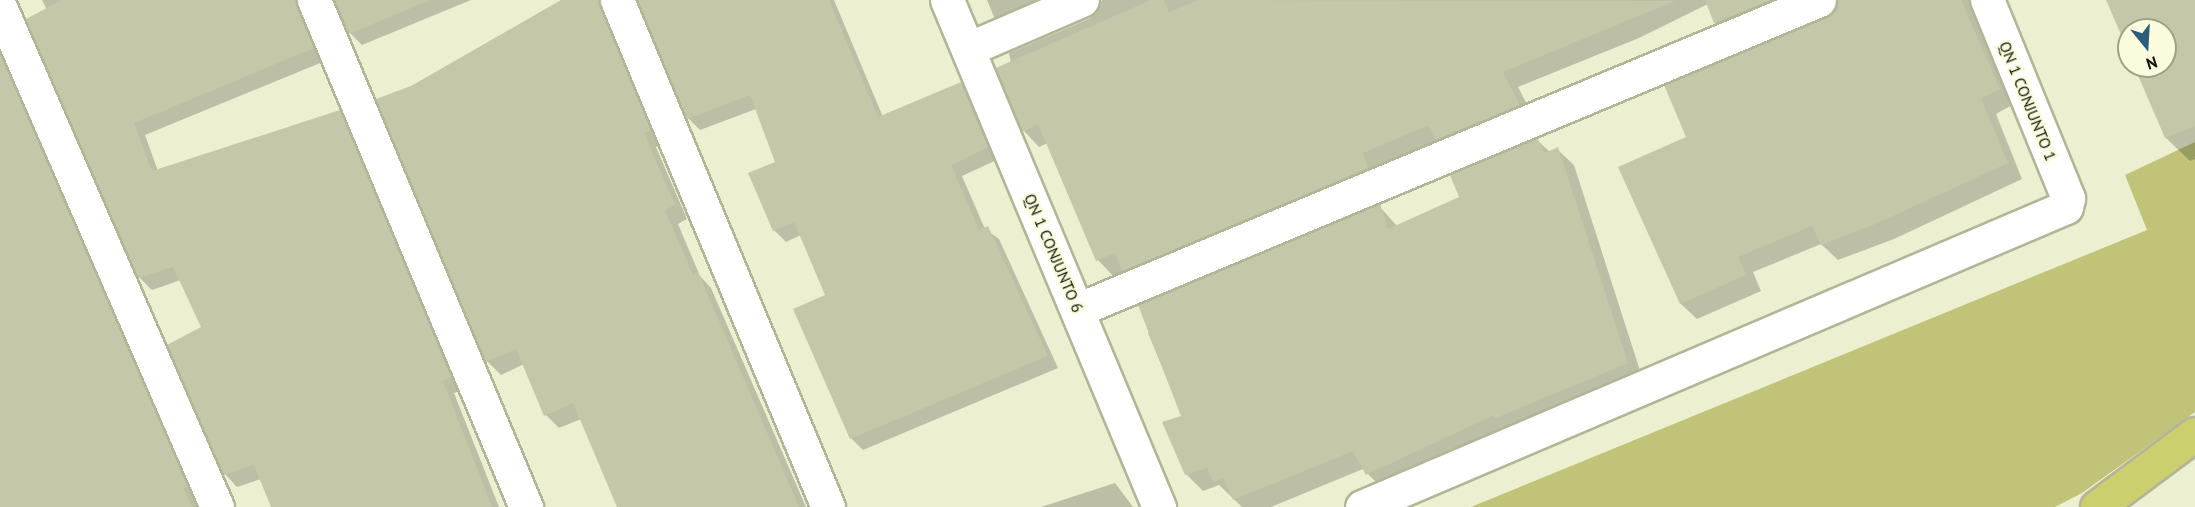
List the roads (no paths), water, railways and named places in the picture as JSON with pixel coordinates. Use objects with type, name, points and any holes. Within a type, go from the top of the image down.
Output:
[{"type":"highway","points":[[2097,507],[2195,434]]},
{"type":"street","points":[[314,0],[526,507]]},
{"type":"street","points":[[617,0],[828,507]]},
{"type":"street","name":"QN 1 CONJUNTO 6","points":[[947,0],[1158,507]]},
{"type":"street","points":[[968,49],[1082,0]]},
{"type":"street","points":[[1077,310],[1819,0]]},
{"type":"street","name":"QN 1 CONJUNTO 1","points":[[1362,507],[2069,203],[1987,0]]},
{"type":"street","points":[[0,7],[218,507]]}]
